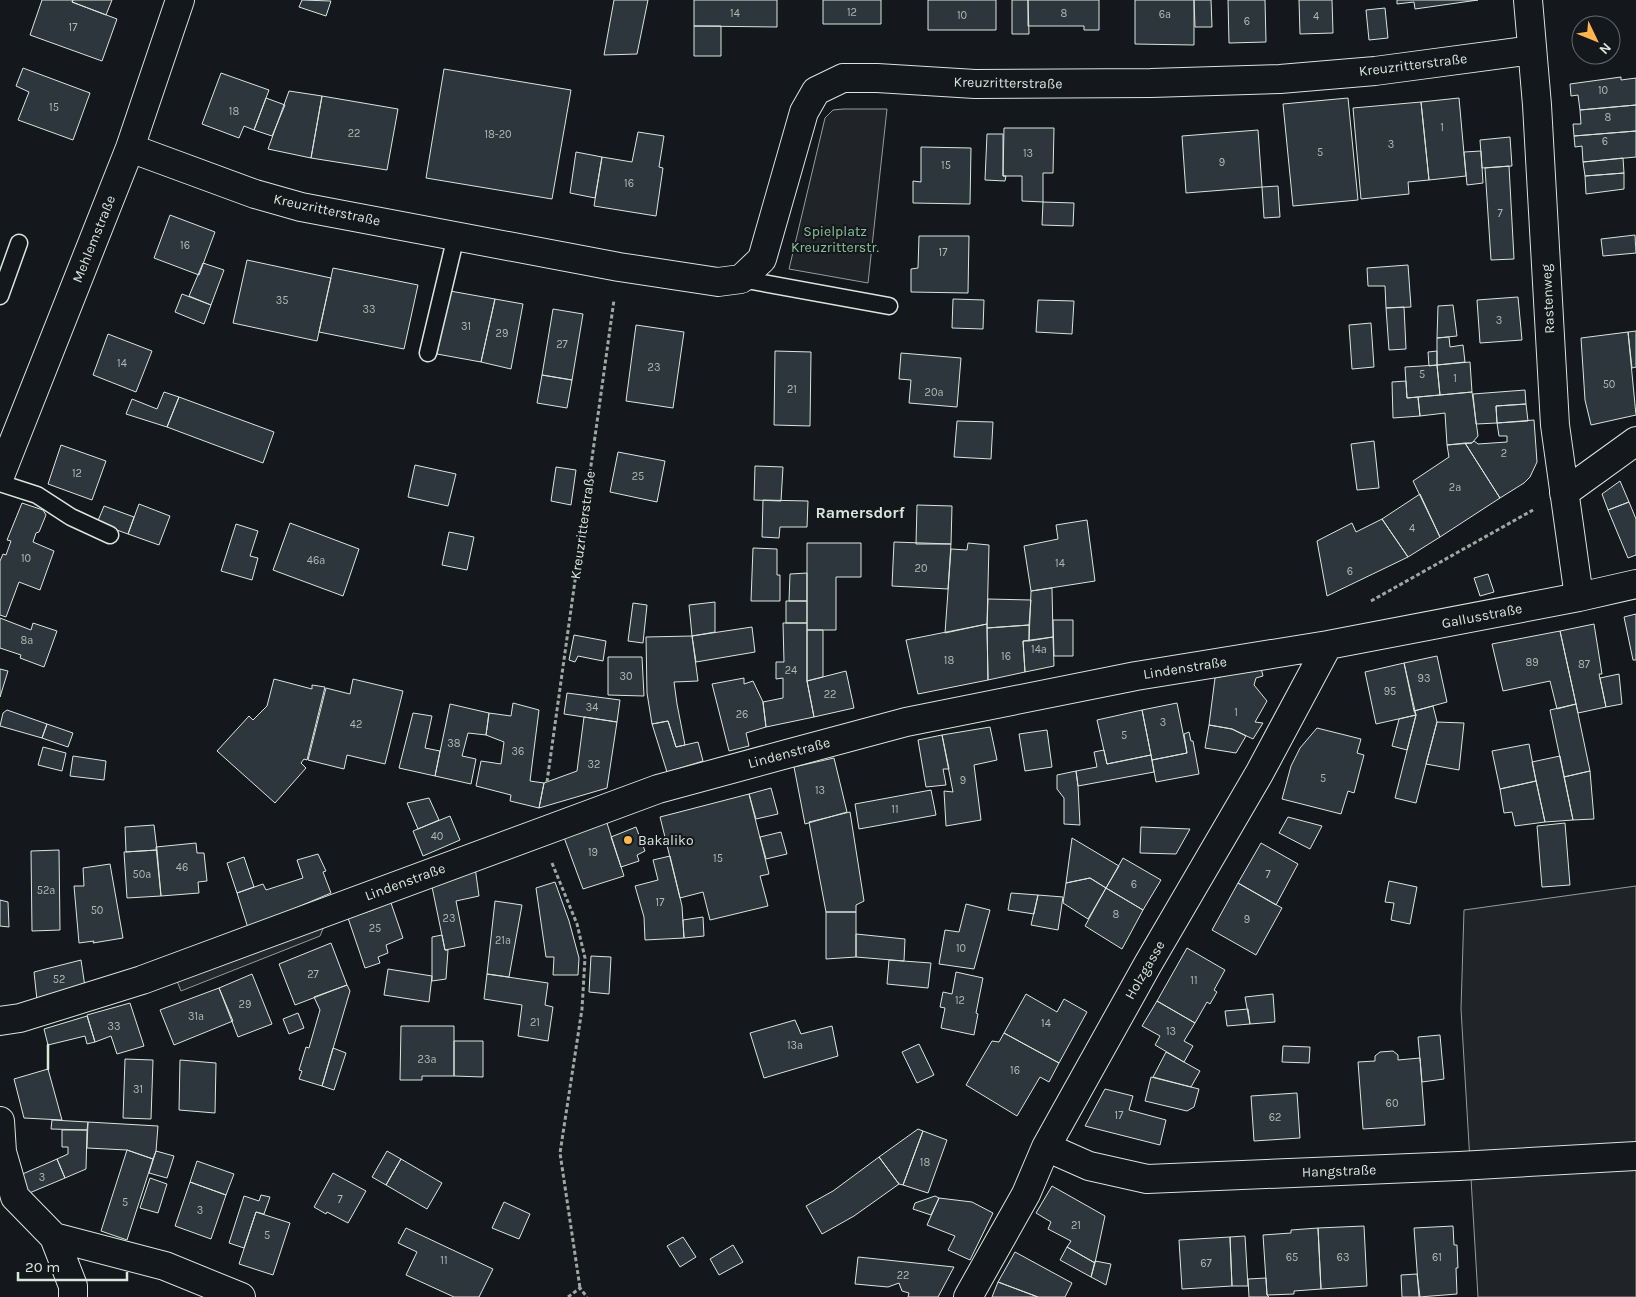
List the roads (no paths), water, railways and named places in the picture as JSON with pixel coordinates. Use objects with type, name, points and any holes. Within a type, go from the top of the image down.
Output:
[{"type":"street","name":"Mehlemstraße","points":[[0,476],[130,148],[180,0]]},
{"type":"street","name":"Rastenweg","points":[[1528,0],[1537,105],[1555,425],[1579,597]]},
{"type":"street","name":"Kreuzritterstraße","points":[[130,148],[255,194],[301,207],[618,267],[718,282],[741,279],[762,259],[804,112],[816,91],[843,78],[877,78],[975,84],[1151,83],[1280,79],[1375,71],[1532,50]]},
{"type":"street","points":[[1564,493],[1636,441]]},
{"type":"street","name":"Gallusstraße","points":[[1328,645],[1579,597],[1636,584]]},
{"type":"street","name":"Lindenstraße","points":[[0,1021],[20,1018],[142,980],[658,789],[906,722],[1136,676],[1328,645]]},
{"type":"street","name":"Holzgasse","points":[[968,1297],[1026,1194],[1046,1147],[1148,964],[1260,772],[1328,645]]},
{"type":"street","points":[[0,1121],[2,1152],[15,1197],[54,1237],[73,1286],[74,1297]]},
{"type":"street","name":"Hangstraße","points":[[1046,1147],[1089,1166],[1147,1179],[1636,1156]]},
{"type":"street","points":[[54,1237],[164,1266],[241,1297]]},
{"type":"lane","points":[[428,353],[456,236]]},
{"type":"lane","points":[[0,296],[19,243]]},
{"type":"lane","points":[[741,279],[888,306]]},
{"type":"lane","points":[[0,482],[37,495],[71,516],[110,535]]},
{"type":"place","name":"Bakaliko","points":[[628,840]]},
{"type":"district","name":"Ramersdorf","points":[[860,512]]},
{"type":"park label","name":"Spielplatz Kreuzritterstr.","points":[[835,240]]}]
